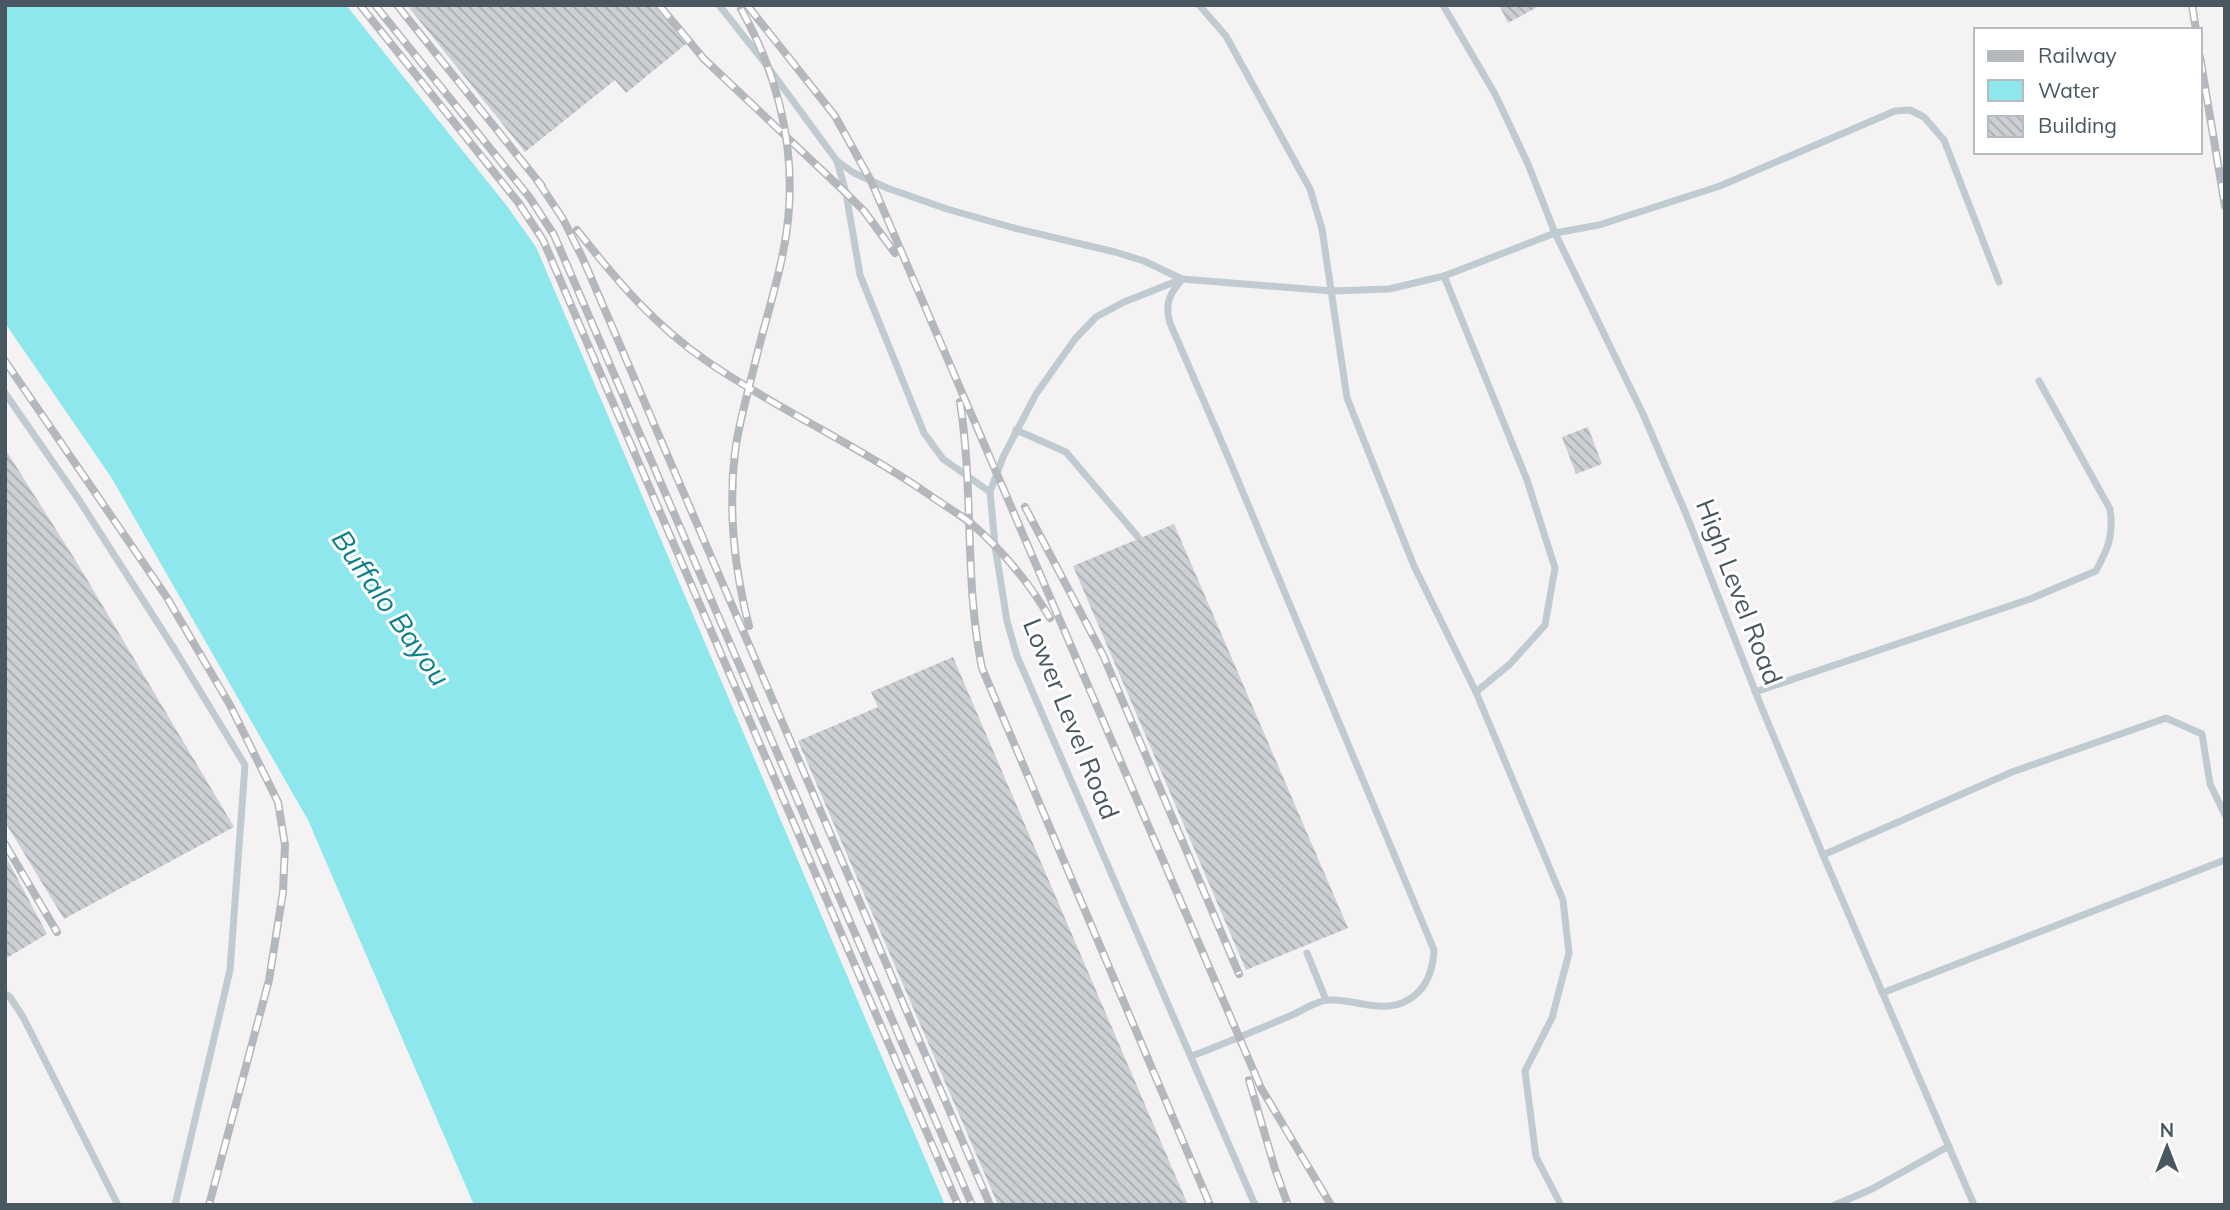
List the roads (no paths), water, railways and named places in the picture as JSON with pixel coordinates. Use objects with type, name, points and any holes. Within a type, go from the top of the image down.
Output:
[{"type":"lane","points":[[719,5],[837,161],[846,193],[860,275],[924,433],[943,459],[990,492]]},
{"type":"lane","points":[[1199,5],[1226,36],[1310,190],[1322,229],[1347,398],[1414,566],[1476,692],[1563,900],[1569,953],[1552,1018],[1525,1071],[1536,1157],[1561,1205]]},
{"type":"lane","name":"High Level Road","points":[[1443,5],[1495,94],[1528,164],[1555,233],[1643,414],[1823,855],[1974,1205]]},
{"type":"lane","points":[[837,161],[871,181],[947,209],[1115,252],[1144,261],[1182,279],[1332,291],[1389,289],[1444,276],[1555,233],[1599,226],[1720,186],[1895,111],[1910,110],[1924,117],[1944,140],[1999,282]]},
{"type":"lane","points":[[1444,276],[1527,480],[1555,568],[1545,625],[1510,664],[1476,692]]},
{"type":"lane","points":[[1182,279],[1168,298],[1170,323],[1434,950],[1431,973],[1426,984],[1406,1002],[1393,1006],[1378,1006],[1326,1000],[1236,1040],[1192,1056]]},
{"type":"lane","name":"Lower Level Road","points":[[1182,279],[1124,302],[1097,317],[1075,339],[1036,394],[1016,430],[990,492],[1005,608],[1017,656],[1255,1205]]},
{"type":"lane","points":[[1755,692],[2017,604],[2096,571],[2109,547],[2113,528],[2110,509],[2039,381]]},
{"type":"lane","points":[[5,393],[79,500],[245,765],[230,970],[175,1205]]},
{"type":"lane","points":[[1016,430],[1066,452],[1138,537]]},
{"type":"lane","points":[[1823,855],[2012,772],[2166,718],[2202,734],[2210,784],[2225,815]]},
{"type":"lane","points":[[1882,993],[2225,860]]},
{"type":"lane","points":[[1307,953],[1326,1000]]},
{"type":"lane","points":[[5,994],[23,1017],[118,1205]]},
{"type":"lane","points":[[1835,1205],[1949,1146]]},
{"type":"water","name":"Buffalo Bayou","points":[[5,5],[346,5],[507,206],[536,247],[945,1205],[474,1205],[308,820],[111,477],[5,323]]},
{"type":"railway","points":[[360,5],[518,202],[543,240],[958,1205]]},
{"type":"railway","points":[[375,5],[530,198],[554,235],[972,1205]]},
{"type":"railway","points":[[397,5],[542,186]]},
{"type":"railway","points":[[659,5],[704,59],[864,211],[895,253]]},
{"type":"railway","points":[[747,5],[835,116],[871,181],[1261,1088],[1331,1205]]},
{"type":"railway","points":[[2192,5],[2196,28]]},
{"type":"railway","points":[[741,9],[764,56],[780,105],[790,182],[784,246],[735,452],[732,518],[740,583],[749,626]]},
{"type":"railway","points":[[2202,69],[2225,206]]},
{"type":"railway","points":[[537,180],[563,219],[583,259],[990,1205]]},
{"type":"railway","points":[[577,230],[637,301],[689,348],[762,396],[874,459],[972,524],[1015,568],[1050,618]]},
{"type":"railway","points":[[5,361],[166,596],[230,705],[278,802],[285,845],[283,892],[269,980],[209,1205]]},
{"type":"railway","points":[[960,402],[967,468],[973,602],[982,668],[1210,1205]]},
{"type":"railway","points":[[1025,507],[1103,655],[1239,974]]},
{"type":"railway","points":[[5,844],[57,932]]},
{"type":"railway","points":[[1249,1080],[1288,1205]]}]
